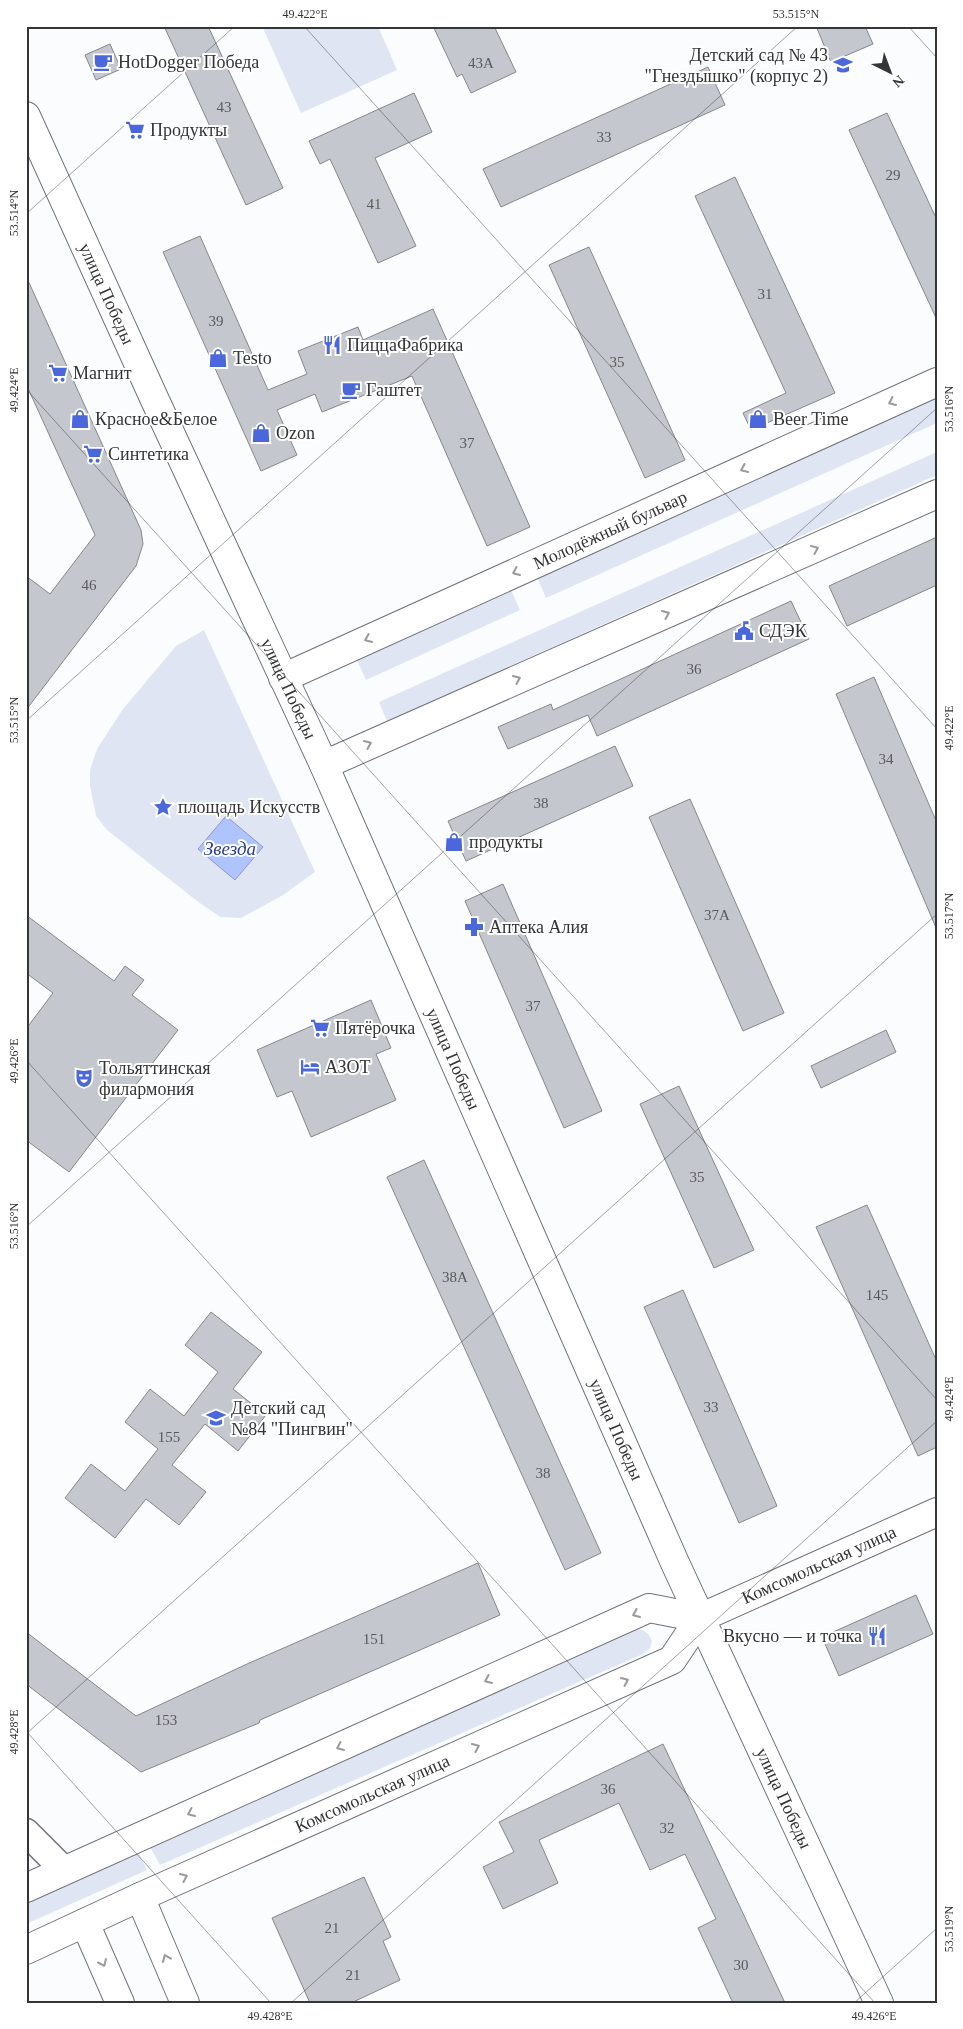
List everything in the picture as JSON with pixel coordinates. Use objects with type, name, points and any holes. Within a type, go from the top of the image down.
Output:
[{"type":"main road","name":"улица Победы","points":[[26,116],[324,764],[404,950],[700,1618],[878,2003]]},
{"type":"main road","name":"Молодёжный бульвар","points":[[283,678],[937,382]]},
{"type":"main road","points":[[324,764],[937,494]]},
{"type":"main road","name":"Комсомольская улица","points":[[26,1950],[140,1897],[672,1660],[700,1618],[937,1512]]},
{"type":"main road","points":[[26,1888],[649,1608],[700,1618]]},
{"type":"main road","points":[[140,1897],[185,2003]]},
{"type":"main road","points":[[85,1923],[120,2003]]},
{"type":"street","points":[[26,1832],[64,1870]]},
{"type":"shaded area","points":[[262,26],[378,26],[397,70],[301,113]]},
{"type":"shaded area","points":[[937,398],[937,423],[546,598],[537,577]]},
{"type":"shaded area","points":[[937,452],[937,475],[387,721],[379,702]]},
{"type":"shaded area","points":[[511,590],[520,610],[366,680],[357,660]]},
{"type":"shaded area","points":[[204,630],[315,872],[283,895],[241,918],[220,917],[107,830],[96,816],[90,786],[90,770],[97,749],[123,709],[176,646]]},
{"type":"shaded area","points":[[636,1629],[646,1632],[652,1641],[650,1648],[643,1654],[160,1865],[149,1845]]},
{"type":"shaded area","points":[[137,1850],[147,1870],[26,1924],[26,1902]]},
{"type":"water","name":"Звезда","points":[[226,816],[263,847],[235,880],[198,849]]},
{"type":"building","points":[[164,26],[208,26],[283,188],[246,205]]},
{"type":"building","points":[[433,26],[494,26],[516,72],[471,93],[462,74],[457,77]]},
{"type":"building","points":[[816,26],[865,26],[873,44],[831,62]]},
{"type":"building","name":"HotDogger Победа","points":[[110,44],[121,69],[96,80],[85,55]]},
{"type":"building","points":[[708,67],[725,105],[501,207],[483,169]]},
{"type":"building","points":[[414,93],[432,132],[375,158],[416,246],[378,263],[330,159],[320,164],[309,141]]},
{"type":"building","points":[[887,113],[937,220],[937,320],[849,130]]},
{"type":"building","points":[[735,177],[835,393],[751,430],[743,413],[786,393],[695,196]]},
{"type":"building","points":[[200,236],[268,390],[307,374],[298,351],[358,327],[363,340],[433,309],[530,527],[487,546],[412,376],[322,412],[315,394],[277,410],[297,455],[261,471],[163,252]]},
{"type":"building","points":[[589,247],[685,460],[645,478],[549,265]]},
{"type":"building","points":[[26,276],[141,530],[143,544],[136,566],[26,710],[26,576],[50,594],[95,535],[26,384]]},
{"type":"building","points":[[937,537],[937,585],[847,626],[829,586]]},
{"type":"building","points":[[791,601],[809,639],[597,736],[588,715],[508,749],[498,727],[551,704],[553,710]]},
{"type":"building","points":[[874,677],[937,823],[937,930],[836,694]]},
{"type":"building","points":[[615,746],[633,786],[466,861],[448,821]]},
{"type":"building","points":[[690,799],[784,1013],[743,1031],[649,817]]},
{"type":"building","points":[[503,884],[602,1111],[564,1128],[465,901]]},
{"type":"building","name":"Тольяттинская филармония","points":[[26,915],[114,981],[125,966],[144,980],[132,995],[178,1030],[69,1172],[26,1140],[26,1029],[53,993],[26,973]]},
{"type":"building","name":"АЗОТ","points":[[371,1000],[391,1048],[376,1054],[396,1100],[311,1137],[292,1091],[277,1097],[257,1050]]},
{"type":"building","points":[[886,1030],[896,1052],[821,1088],[811,1066]]},
{"type":"building","points":[[679,1086],[754,1250],[714,1268],[640,1104]]},
{"type":"building","points":[[424,1160],[601,1553],[565,1570],[387,1177]]},
{"type":"building","points":[[867,1205],[937,1362],[937,1447],[918,1456],[816,1227]]},
{"type":"building","points":[[683,1290],[777,1506],[739,1523],[644,1307]]},
{"type":"building","points":[[211,1312],[262,1352],[233,1389],[266,1415],[238,1451],[205,1424],[172,1465],[206,1492],[179,1525],[146,1499],[115,1538],[65,1498],[91,1464],[125,1491],[158,1449],[125,1422],[150,1389],[184,1416],[218,1372],[185,1345]]},
{"type":"building","points":[[478,1563],[500,1615],[260,1720],[259,1723],[141,1772],[26,1684],[26,1632],[136,1716],[247,1664]]},
{"type":"building","name":"Вкусно — и точка","points":[[916,1595],[933,1634],[839,1676],[822,1637]]},
{"type":"building","points":[[663,1744],[785,2003],[733,2003],[698,1928],[716,1919],[685,1854],[650,1870],[619,1803],[539,1840],[558,1883],[503,1909],[483,1867],[514,1852],[499,1822]]},
{"type":"building","points":[[364,1877],[391,1937],[383,1941],[400,1980],[351,2003],[310,2003],[272,1918]]},
{"type":"place","name":"HotDogger Победа","points":[[103,62]]},
{"type":"place","name":"Детский сад № 43 \"Гнездышко\" (корпус 2)","points":[[843,65]]},
{"type":"place","name":"Продукты","points":[[135,130]]},
{"type":"place","name":"ПиццаФабрика","points":[[332,345]]},
{"type":"place","name":"Testo","points":[[218,358]]},
{"type":"place","name":"Магнит","points":[[58,373]]},
{"type":"place","name":"Гаштет","points":[[351,390]]},
{"type":"place","name":"Красное&Белое","points":[[80,419]]},
{"type":"place","name":"Beer Time","points":[[758,419]]},
{"type":"place","name":"Ozon","points":[[261,433]]},
{"type":"place","name":"Синтетика","points":[[93,454]]},
{"type":"place","name":"СДЭК","points":[[744,631]]},
{"type":"place","name":"площадь Искусств","points":[[163,807]]},
{"type":"place","name":"продукты","points":[[454,842]]},
{"type":"place","name":"Аптека Алия","points":[[474,927]]},
{"type":"place","name":"Пятёрочка","points":[[320,1028]]},
{"type":"place","name":"АЗОТ","points":[[310,1067]]},
{"type":"place","name":"Тольяттинская филармония","points":[[84,1078]]},
{"type":"place","name":"Детский сад №84 \"Пингвин\"","points":[[216,1418]]},
{"type":"place","name":"Вкусно — и точка","points":[[877,1636]]}]
